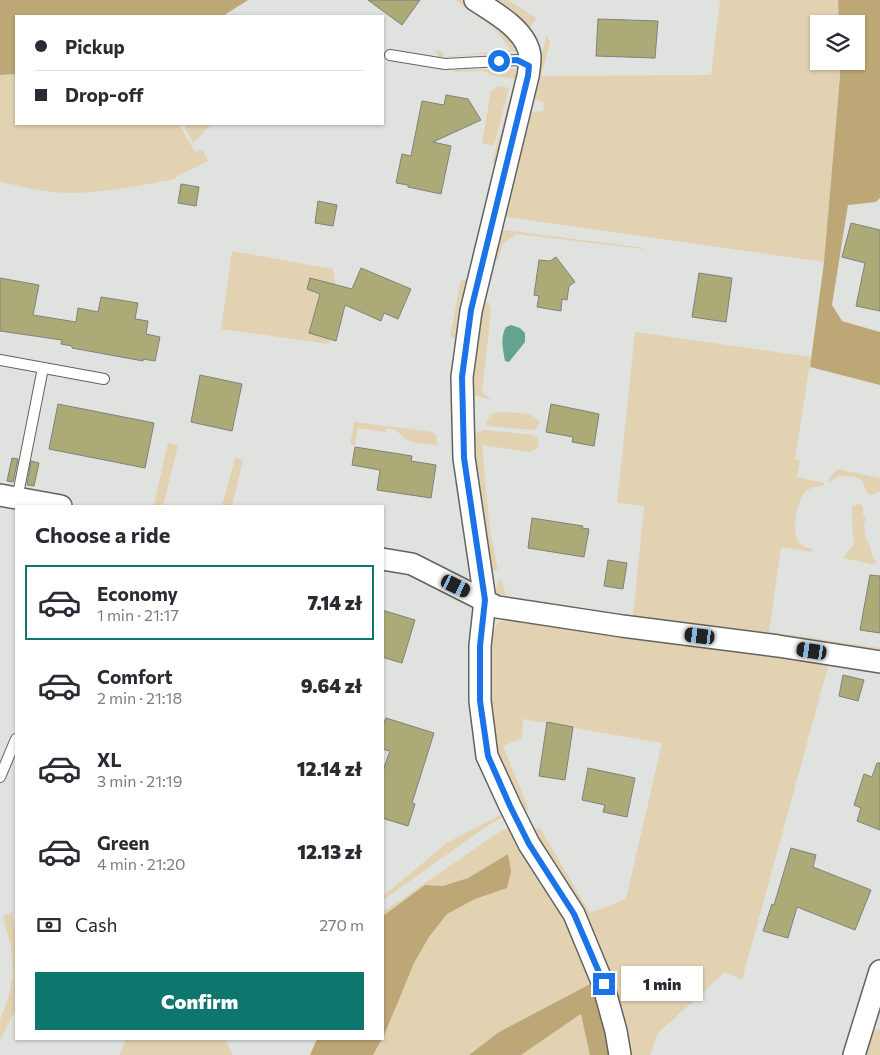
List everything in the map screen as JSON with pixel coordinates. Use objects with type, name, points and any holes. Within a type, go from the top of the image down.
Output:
[{"type":"street","points":[[475,0],[502,17],[522,37],[530,55],[528,76],[471,310],[462,377],[464,458],[485,600],[480,646],[480,701],[488,756],[529,844],[574,914],[604,984],[620,1055]]},
{"type":"street","points":[[9,497],[55,505]]},
{"type":"street","points":[[384,559],[412,564],[497,607],[880,662]]},
{"type":"street","points":[[854,1055],[880,971]]},
{"type":"lane","points":[[390,55],[445,64],[517,60],[529,66]]},
{"type":"lane","points":[[0,360],[104,379]]},
{"type":"lane","points":[[9,497],[43,368]]},
{"type":"lane","points":[[0,777],[15,741]]},
{"type":"shaded area","points":[[0,0],[248,0],[225,15],[15,15],[15,74],[0,75]]},
{"type":"shaded area","points":[[455,0],[469,2],[494,21],[509,38],[516,51],[439,58],[435,50],[440,51],[445,57],[511,50],[495,29]]},
{"type":"shaded area","points":[[486,0],[508,0],[536,18],[530,29]]},
{"type":"shaded area","points":[[720,0],[838,0],[839,15],[810,15],[810,70],[840,70],[824,262],[507,217],[502,213],[526,113],[544,111],[543,102],[530,97],[547,35],[550,43],[541,76],[711,75]]},
{"type":"shaded area","points":[[838,0],[880,0],[880,198],[876,202],[848,205],[832,305],[842,321],[880,332],[880,385],[810,367],[824,262],[840,70],[865,70],[865,15],[839,15]]},
{"type":"shaded area","points":[[515,69],[521,75],[499,165],[492,163],[515,79],[494,76],[483,71],[453,72],[455,70]]},
{"type":"shaded area","points":[[15,74],[15,125],[180,125],[195,152],[202,149],[208,161],[177,176],[175,179],[84,193],[53,192],[0,182],[0,75]]},
{"type":"shaded area","points":[[499,86],[509,88],[494,146],[482,143],[491,91]]},
{"type":"shaded area","points":[[186,125],[211,125],[193,143],[185,128]]},
{"type":"shaded area","points":[[505,230],[644,249],[516,234],[502,245],[498,261],[489,258],[499,233]]},
{"type":"shaded area","points":[[232,251],[333,269],[339,307],[329,344],[221,329]]},
{"type":"shaded area","points":[[461,279],[469,281],[458,338],[450,337]]},
{"type":"shaded area","points":[[489,302],[491,311],[482,392],[491,400],[470,394],[479,303]]},
{"type":"shaded area","points":[[511,325],[520,328],[525,333],[525,342],[509,362],[505,361],[503,339],[506,327]]},
{"type":"shaded area","points":[[635,332],[811,357],[795,459],[800,460],[797,477],[824,483],[824,485],[806,491],[800,501],[796,515],[795,530],[798,541],[812,549],[813,552],[781,547],[769,632],[880,648],[880,655],[496,596],[498,582],[501,579],[506,596],[633,616],[644,506],[617,503]]},
{"type":"shaded area","points":[[501,412],[533,416],[540,423],[536,429],[531,430],[488,426],[485,424],[491,414]]},
{"type":"shaded area","points":[[354,422],[432,432],[436,435],[437,445],[410,441],[396,430],[387,428],[385,432],[358,428],[355,445],[350,445]]},
{"type":"shaded area","points":[[485,430],[534,435],[538,439],[539,444],[537,449],[529,452],[482,445],[490,532],[498,569],[494,571],[489,568],[471,433]]},
{"type":"shaded area","points":[[168,443],[178,445],[163,505],[154,505]]},
{"type":"shaded area","points":[[235,458],[243,460],[232,505],[222,505]]},
{"type":"shaded area","points":[[838,469],[880,478],[880,491],[872,495],[868,494],[862,481],[856,477],[839,476],[829,482],[827,481]]},
{"type":"shaded area","points":[[859,503],[863,507],[863,514],[866,520],[864,524],[866,540],[876,562],[875,565],[843,558],[854,544],[852,507]]},
{"type":"shaded area","points":[[508,617],[829,663],[742,980],[725,972],[658,1033],[650,1055],[627,1055],[581,915],[533,829],[540,828],[590,913],[626,899],[662,743],[523,719],[522,738],[503,746],[529,810],[523,809],[497,753],[486,691],[491,634],[498,623]]},
{"type":"shaded area","points":[[502,814],[505,816],[487,826],[384,899],[384,895],[447,843]]},
{"type":"shaded area","points":[[511,828],[562,910],[594,982],[499,1032],[469,1055],[373,1055],[382,1040],[384,1040],[413,963],[429,937],[447,914],[475,899],[508,854],[468,878],[443,886],[425,885],[384,915],[384,911],[502,830]]},
{"type":"shaded area","points":[[508,854],[511,871],[507,888],[475,899],[447,914],[429,937],[414,963],[384,1036],[384,915],[425,885],[443,886],[468,878]]},
{"type":"shaded area","points":[[12,912],[15,930],[15,1011],[0,1040],[0,1020],[8,999],[13,974],[11,948],[3,916]]},
{"type":"shaded area","points":[[594,982],[612,1055],[590,1055],[581,1014],[521,1055],[469,1055],[499,1032]]},
{"type":"shaded area","points":[[582,1014],[590,1055],[521,1055]]},
{"type":"shaded area","points":[[873,1029],[880,1029],[880,1055],[860,1055]]},
{"type":"shaded area","points":[[126,1040],[226,1040],[233,1055],[119,1055]]},
{"type":"shaded area","points":[[317,1040],[381,1040],[373,1055],[310,1055]]},
{"type":"building","points":[[368,0],[420,0],[402,25]]},
{"type":"building","points":[[598,19],[658,21],[655,58],[596,56]]},
{"type":"building","points":[[446,95],[468,99],[481,120],[433,142],[451,146],[441,194],[396,183],[402,154],[411,156],[422,101],[444,105]]},
{"type":"building","points":[[181,184],[199,187],[196,206],[178,203]]},
{"type":"building","points":[[318,201],[337,205],[333,226],[315,223]]},
{"type":"building","points":[[851,223],[880,230],[880,311],[856,306],[865,263],[842,257]]},
{"type":"building","points":[[556,257],[575,282],[569,286],[567,300],[562,299],[561,311],[537,307],[539,296],[534,295],[539,260],[550,261]]},
{"type":"building","points":[[361,268],[411,289],[398,319],[384,313],[381,321],[345,305],[336,341],[309,333],[320,294],[307,289],[310,278],[352,289]]},
{"type":"building","points":[[699,273],[732,278],[726,322],[692,317]]},
{"type":"building","points":[[0,278],[39,285],[33,315],[76,322],[78,308],[98,312],[101,297],[138,303],[135,319],[148,321],[146,334],[160,337],[155,361],[143,359],[143,361],[72,348],[72,346],[61,344],[62,340],[0,331]]},
{"type":"building","points":[[200,375],[242,384],[232,431],[191,422]]},
{"type":"building","points":[[58,404],[154,423],[145,468],[49,449]]},
{"type":"building","points":[[551,404],[599,414],[594,446],[572,442],[573,437],[546,432]]},
{"type":"building","points":[[355,447],[412,456],[411,461],[436,465],[431,498],[377,490],[380,470],[352,465]]},
{"type":"building","points":[[12,458],[18,459],[13,482],[7,481]]},
{"type":"building","points":[[31,461],[39,463],[34,486],[27,485]]},
{"type":"building","points":[[532,518],[583,526],[582,528],[589,529],[584,557],[528,548]]},
{"type":"building","points":[[608,560],[627,563],[623,589],[604,586]]},
{"type":"building","points":[[870,575],[880,576],[880,633],[860,630]]},
{"type":"building","points":[[384,611],[415,620],[402,663],[384,658]]},
{"type":"building","points":[[843,675],[864,680],[858,701],[839,696]]},
{"type":"building","points":[[386,718],[434,733],[412,803],[415,804],[408,826],[384,819],[384,768],[390,751],[384,750],[384,723]]},
{"type":"building","points":[[547,722],[573,727],[565,780],[539,776]]},
{"type":"building","points":[[877,763],[880,763],[880,830],[857,821],[861,808],[854,805],[864,774],[872,777]]},
{"type":"building","points":[[588,768],[635,778],[627,817],[603,812],[605,805],[582,800]]},
{"type":"building","points":[[791,848],[816,855],[813,867],[871,890],[855,930],[797,907],[788,938],[763,931],[772,904],[774,905]]},
{"type":"route","points":[[499,61],[517,60],[529,66],[471,310],[462,377],[464,458],[485,600],[480,646],[480,701],[488,756],[529,844],[574,914],[604,984]]}]
